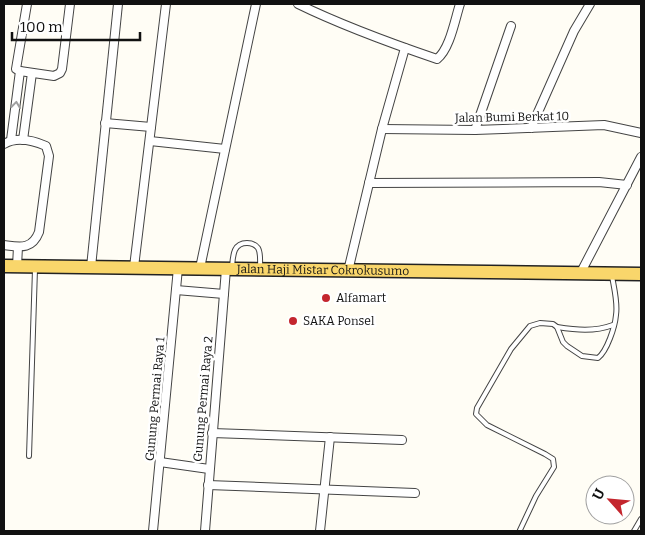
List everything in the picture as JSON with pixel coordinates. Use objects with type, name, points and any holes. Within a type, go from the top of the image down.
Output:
[{"type":"main road","name":"Jalan Haji Mistar Cokrokusumo","points":[[4,266],[641,274]]},
{"type":"street","points":[[27,4],[16,69],[54,76],[60,73],[70,4]]},
{"type":"street","points":[[91,267],[118,4]]},
{"type":"street","points":[[134,267],[166,4]]},
{"type":"street","points":[[200,268],[256,4]]},
{"type":"street","points":[[298,4],[342,24],[437,58],[442,55],[450,37],[459,4]]},
{"type":"street","points":[[531,128],[574,30],[590,4]]},
{"type":"street","points":[[475,130],[511,26]]},
{"type":"street","points":[[348,271],[382,129],[406,48]]},
{"type":"street","points":[[12,140],[20,71]]},
{"type":"street","points":[[23,140],[32,73]]},
{"type":"street","points":[[105,123],[151,127]]},
{"type":"street","name":"Jalan Bumi Berkat 10","points":[[382,129],[475,130],[604,125],[641,133]]},
{"type":"street","points":[[4,144],[12,140],[23,140],[46,146],[49,156],[39,232],[32,243],[18,247],[4,245]]},
{"type":"street","points":[[150,140],[225,149]]},
{"type":"street","points":[[580,274],[641,157]]},
{"type":"street","points":[[369,183],[599,182],[627,185]]},
{"type":"street","points":[[17,266],[18,247]]},
{"type":"street","name":"Gunung Permai Raya 1","points":[[153,531],[178,268]]},
{"type":"street","name":"Gunung Permai Raya 2","points":[[205,531],[224,294],[229,269]]},
{"type":"street","points":[[176,290],[224,294]]},
{"type":"street","points":[[212,433],[402,440]]},
{"type":"street","points":[[320,531],[330,437]]},
{"type":"street","points":[[160,462],[209,469]]},
{"type":"street","points":[[208,485],[415,493]]},
{"type":"lane","points":[[229,269],[235,248],[240,244],[250,243],[259,250],[260,270]]},
{"type":"lane","points":[[28,456],[35,267]]},
{"type":"lane","points":[[556,327],[563,342],[582,356],[598,358],[603,354],[607,348],[616,315],[612,274]]},
{"type":"lane","points":[[520,530],[536,496],[554,467],[553,459],[487,425],[476,414],[477,408],[511,349],[530,326],[540,323],[552,324],[556,327],[594,331],[613,325]]},
{"type":"lane","points":[[634,531],[641,519]]},
{"type":"place","name":"Alfamart","points":[[326,298]]},
{"type":"place","name":"SAKA Ponsel","points":[[293,321]]}]
